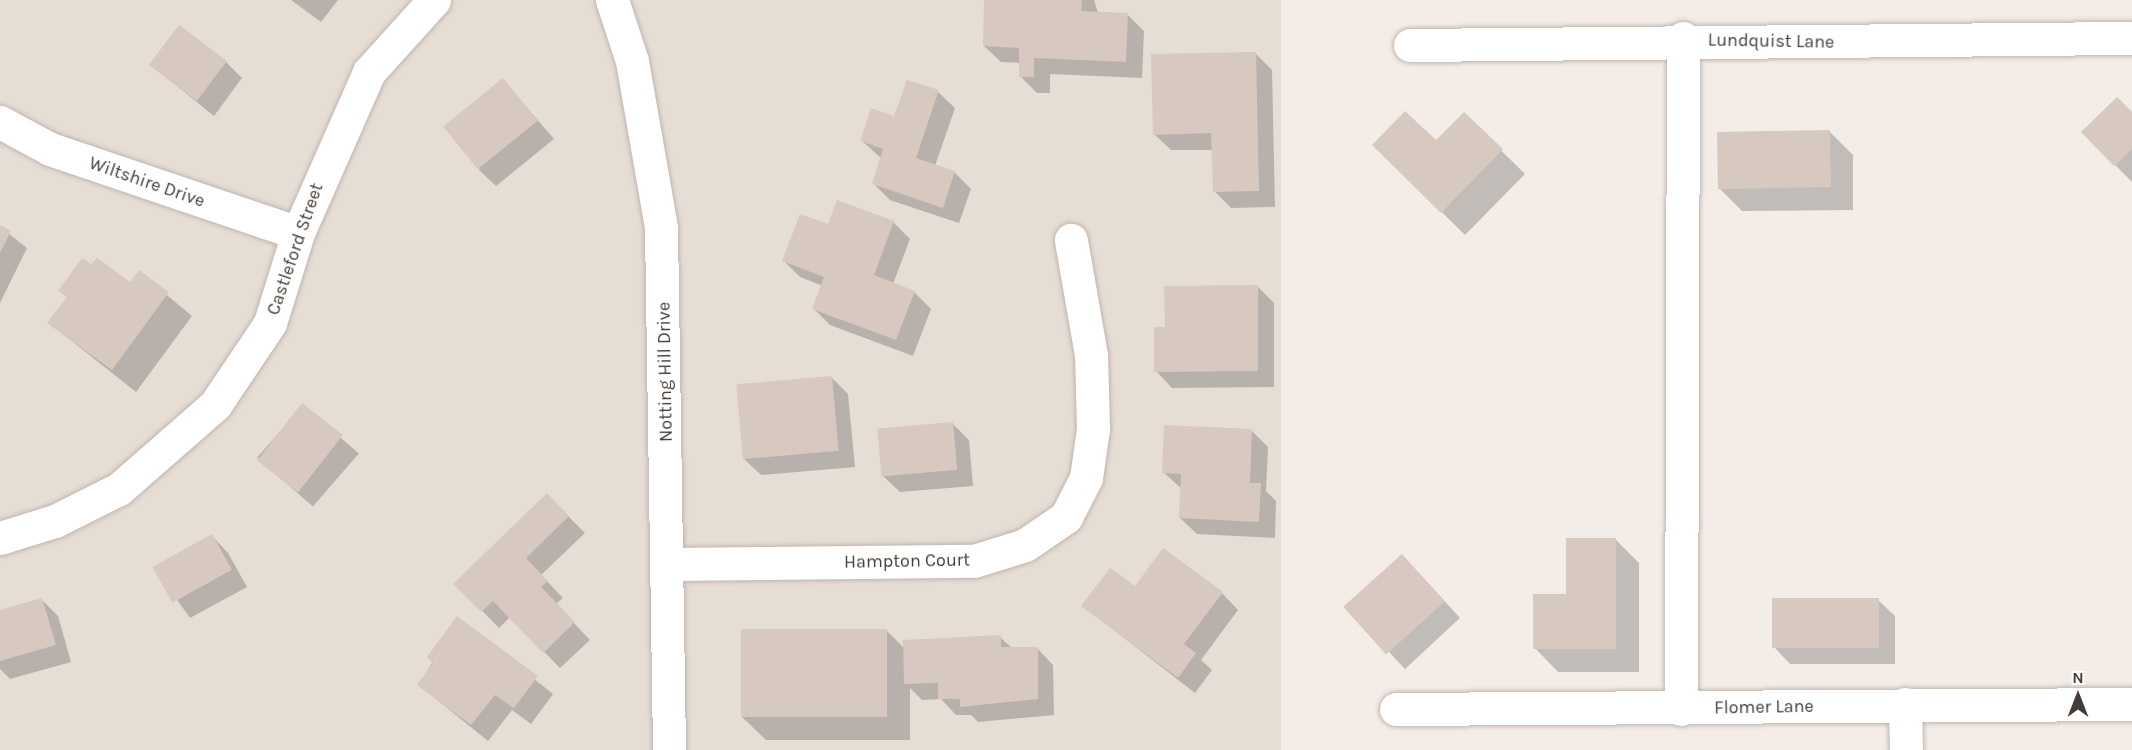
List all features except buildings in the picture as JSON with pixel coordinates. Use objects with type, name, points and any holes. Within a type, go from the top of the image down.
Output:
[{"type":"street","name":"Castleford Street","points":[[0,538],[55,521],[119,489],[215,405],[270,323],[298,233],[369,72],[434,0]]},
{"type":"street","name":"Notting Hill Drive","points":[[612,0],[632,61],[659,205],[669,564],[669,750]]},
{"type":"street","name":"Lundquist Lane","points":[[1410,45],[1683,38],[1742,44],[2132,38]]},
{"type":"street","points":[[1681,709],[1683,38]]},
{"type":"street","name":"Wiltshire Drive","points":[[0,122],[50,149],[298,233]]},
{"type":"street","name":"Hampton Court","points":[[669,564],[974,561],[1025,545],[1066,517],[1086,478],[1093,429],[1091,355],[1071,240]]},
{"type":"street","points":[[1905,704],[1906,750]]},
{"type":"street","name":"Flomer Lane","points":[[1396,709],[1681,709],[1905,704],[2132,704]]},
{"type":"shaded area","points":[[0,0],[1281,0],[1281,750],[0,750]]}]
